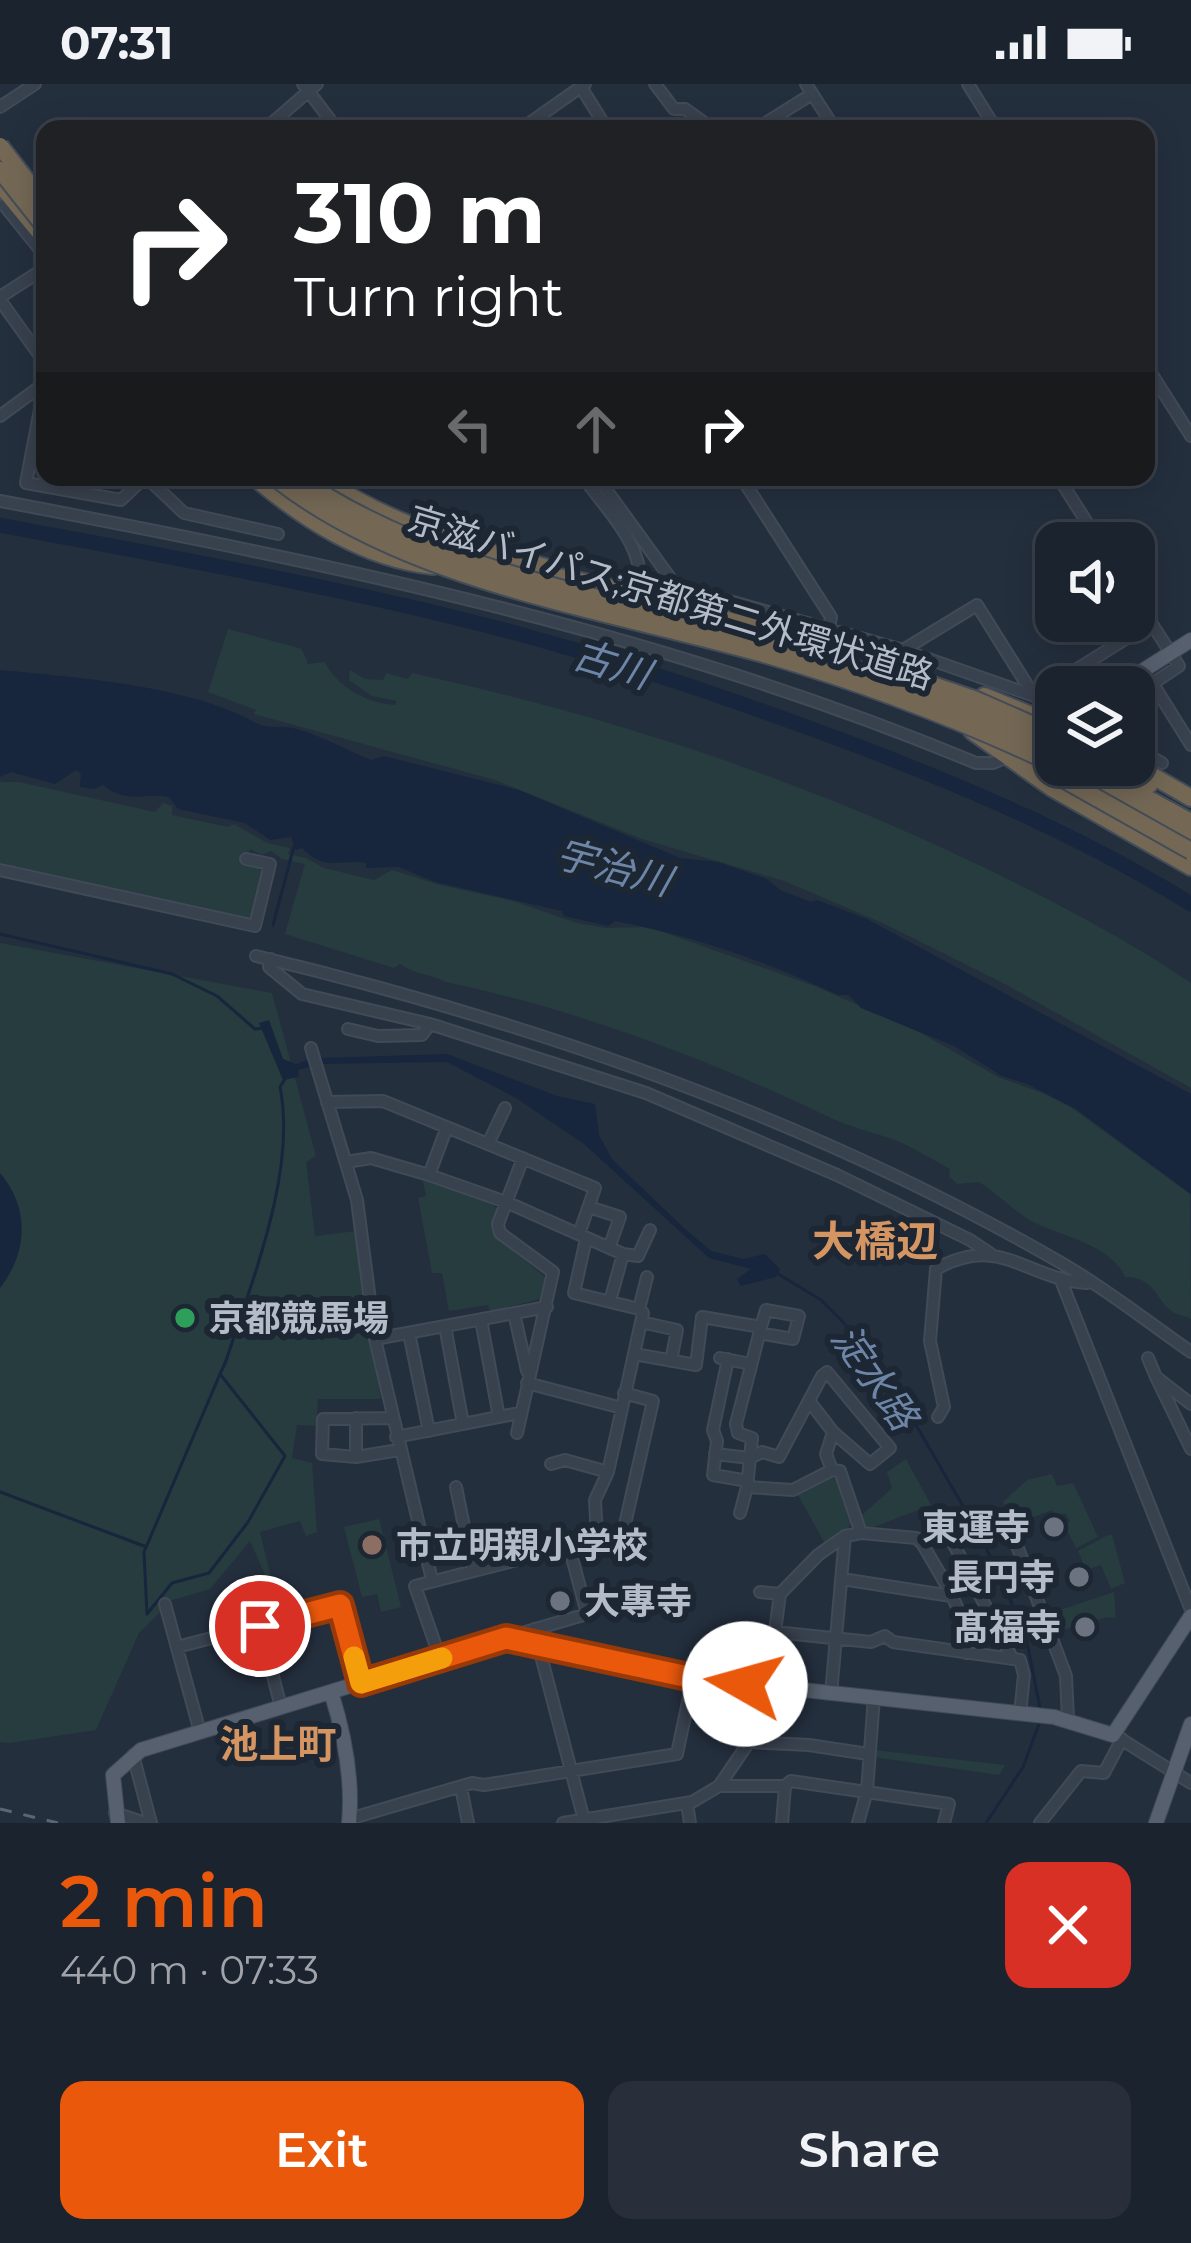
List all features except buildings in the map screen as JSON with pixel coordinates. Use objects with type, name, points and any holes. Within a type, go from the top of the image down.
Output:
[{"type":"highway","points":[[0,134],[36,180]]},
{"type":"highway","points":[[0,146],[36,192]]},
{"type":"highway","points":[[0,170],[36,216]]},
{"type":"highway","points":[[0,184],[36,228]]},
{"type":"highway","points":[[266,486],[321,526],[397,560],[562,577],[639,593],[870,650],[1035,717]]},
{"type":"highway","name":"京滋バイパス;京都第二外環状道路","points":[[288,486],[356,530],[431,562],[814,670],[1104,789],[1191,837]]},
{"type":"highway","name":"京滋バイパス;京都第二外環状道路","points":[[311,486],[361,517],[436,549],[772,642],[907,687],[1035,741]]},
{"type":"highway","points":[[334,486],[380,514],[447,540],[836,652],[886,672],[1005,748],[1191,851]]},
{"type":"highway","points":[[772,642],[946,688],[1035,726]]},
{"type":"highway","points":[[1005,748],[1052,788],[1191,868]]},
{"type":"highway","points":[[1155,778],[1191,798]]},
{"type":"highway","points":[[1125,786],[1191,821]]},
{"type":"highway","points":[[1150,786],[1191,809]]},
{"type":"main road","points":[[1150,666],[1191,640]]},
{"type":"main road","points":[[1005,748],[1035,735]]},
{"type":"main road","points":[[116,1818],[113,1775],[133,1755],[506,1638],[693,1678],[1060,1718],[1118,1737],[1129,1706],[1191,1613]]},
{"type":"main road","points":[[331,1692],[342,1728],[349,1821]]},
{"type":"main road","points":[[1156,1823],[1191,1724]]},
{"type":"street","points":[[0,107],[35,84]]},
{"type":"street","points":[[655,84],[674,109],[685,109],[700,120]]},
{"type":"street","points":[[968,84],[990,120]]},
{"type":"street","points":[[274,120],[310,86],[332,120]]},
{"type":"street","points":[[534,120],[583,86],[602,120]]},
{"type":"street","points":[[768,120],[809,89],[829,120]]},
{"type":"street","points":[[4,205],[36,245]]},
{"type":"street","points":[[36,274],[0,299],[36,350]]},
{"type":"street","points":[[1155,379],[1191,436]]},
{"type":"street","points":[[0,416],[36,389]]},
{"type":"street","points":[[29,394],[36,403]]},
{"type":"street","points":[[36,437],[26,482],[36,484]]},
{"type":"street","points":[[47,486],[121,500],[136,486]]},
{"type":"street","points":[[155,486],[184,513],[278,534]]},
{"type":"street","points":[[591,486],[676,586],[829,628],[870,650],[903,650],[1034,696]]},
{"type":"street","points":[[602,486],[639,547],[639,593],[624,639]]},
{"type":"street","points":[[747,486],[831,617],[829,628]]},
{"type":"street","points":[[1064,486],[1087,522]]},
{"type":"street","points":[[0,501],[352,570],[624,639],[766,682],[976,763],[986,765],[1005,748]]},
{"type":"street","points":[[903,650],[977,605],[1034,696]]},
{"type":"street","points":[[1155,629],[1179,667],[1155,683]]},
{"type":"street","points":[[1034,696],[1121,642]]},
{"type":"street","points":[[1155,687],[1191,746]]},
{"type":"street","points":[[1155,759],[1162,763]]},
{"type":"street","points":[[0,870],[254,926],[270,864],[246,859]]},
{"type":"street","points":[[256,956],[470,1013],[678,1082],[846,1153],[1050,1257],[1191,1352]]},
{"type":"street","points":[[271,959],[269,967],[302,994],[430,1024],[646,1094],[837,1175],[995,1256],[1060,1278],[1090,1282]]},
{"type":"street","points":[[348,1029],[378,1036],[422,1034],[430,1024]]},
{"type":"street","points":[[314,1058],[357,1200],[375,1340],[432,1580]]},
{"type":"street","points":[[327,1102],[383,1101],[595,1188],[574,1292],[610,1301],[677,1330],[671,1360]]},
{"type":"street","points":[[488,1144],[505,1108]]},
{"type":"street","points":[[429,1175],[447,1126]]},
{"type":"street","points":[[346,1162],[371,1157],[429,1175],[506,1202],[623,1254],[638,1256],[650,1231]]},
{"type":"street","points":[[517,1433],[553,1272],[500,1232],[498,1224],[523,1158]]},
{"type":"street","points":[[589,1207],[620,1217],[609,1248]]},
{"type":"street","points":[[610,1301],[623,1254]]},
{"type":"street","points":[[938,1418],[944,1407],[930,1341],[936,1269],[961,1256],[1050,1257]]},
{"type":"street","points":[[597,1538],[596,1500],[608,1472],[647,1277]]},
{"type":"street","points":[[1060,1278],[1191,1613]]},
{"type":"street","points":[[375,1340],[547,1307]]},
{"type":"street","points":[[514,1313],[528,1378]]},
{"type":"street","points":[[634,1354],[696,1365],[702,1317],[760,1330],[736,1424],[738,1432],[752,1438],[740,1513]]},
{"type":"street","points":[[481,1320],[499,1417]]},
{"type":"street","points":[[445,1327],[463,1424]]},
{"type":"street","points":[[409,1333],[429,1431]]},
{"type":"street","points":[[1148,1358],[1191,1449]]},
{"type":"street","points":[[751,1364],[724,1359],[713,1475],[793,1490],[832,1470],[840,1472],[861,1533]]},
{"type":"street","points":[[716,1454],[750,1458],[762,1452],[779,1457],[810,1402],[827,1372],[894,1453],[870,1464],[832,1432],[810,1402]]},
{"type":"street","points":[[1156,1377],[1191,1404]]},
{"type":"street","points":[[528,1378],[622,1408]]},
{"type":"street","points":[[440,1658],[415,1586],[623,1533],[653,1401],[624,1393]]},
{"type":"street","points":[[392,1418],[322,1419],[322,1454],[356,1457],[429,1431],[519,1413]]},
{"type":"street","points":[[356,1418],[356,1457]]},
{"type":"street","points":[[716,1419],[736,1424]]},
{"type":"street","points":[[832,1432],[826,1454],[832,1470]]},
{"type":"street","points":[[551,1464],[565,1460],[608,1472]]},
{"type":"street","points":[[456,1487],[472,1570]]},
{"type":"street","points":[[1012,1658],[945,1527],[920,1541],[861,1533],[845,1536],[818,1555],[780,1594],[775,1632],[871,1642],[885,1636],[892,1642],[1020,1660],[1022,1714]]},
{"type":"street","points":[[1013,1535],[1066,1676],[1060,1718]]},
{"type":"street","points":[[831,1694],[845,1536]]},
{"type":"street","points":[[920,1541],[968,1635],[966,1653]]},
{"type":"street","points":[[506,1638],[587,1614],[569,1546]]},
{"type":"street","points":[[842,1579],[951,1596]]},
{"type":"street","points":[[760,1592],[780,1594]]},
{"type":"street","points":[[165,1604],[200,1732]]},
{"type":"street","points":[[177,1647],[340,1605],[361,1683]]},
{"type":"street","points":[[260,1626],[281,1707]]},
{"type":"street","points":[[534,1629],[584,1821]]},
{"type":"street","points":[[349,1821],[460,1787],[677,1754],[693,1678]]},
{"type":"street","points":[[858,1823],[867,1791],[874,1697]]},
{"type":"street","points":[[1040,1823],[1081,1771],[1104,1773],[1118,1737],[1191,1783]]},
{"type":"street","points":[[563,1823],[624,1818],[687,1804],[719,1786],[749,1742],[868,1754]]},
{"type":"street","points":[[116,1818],[148,1823],[133,1755]]},
{"type":"street","points":[[719,1786],[785,1786],[791,1781],[949,1804],[944,1823]]},
{"type":"street","points":[[782,1823],[785,1786]]},
{"type":"street","points":[[460,1787],[468,1823]]},
{"type":"street","points":[[687,1804],[690,1823]]},
{"type":"green space","points":[[228,629],[302,649],[308,664],[325,662],[345,686],[374,701],[395,705],[397,701],[372,696],[349,680],[350,670],[365,679],[383,680],[386,673],[408,679],[412,673],[632,730],[775,778],[983,867],[1089,921],[1191,983],[1191,1088],[1001,982],[885,924],[784,881],[642,839],[495,780],[254,714],[256,710],[208,692]]},
{"type":"green space","points":[[0,782],[19,782],[155,812],[163,803],[172,806],[172,815],[228,827],[234,824],[324,868],[374,880],[392,870],[577,923],[663,932],[817,987],[921,1033],[998,1077],[1072,1108],[1190,1194],[1191,1319],[1167,1308],[1143,1281],[1125,1277],[1098,1250],[1035,1223],[979,1182],[957,1184],[949,1176],[950,1169],[899,1142],[594,1022],[285,934],[305,864],[271,851],[262,855],[250,849],[246,858],[270,864],[255,926],[0,870]]},
{"type":"green space","name":"京都競馬場","points":[[0,943],[272,993],[316,1156],[306,1162],[315,1236],[357,1231],[381,1399],[318,1399],[316,1426],[297,1425],[292,1458],[312,1463],[317,1532],[306,1536],[300,1521],[260,1532],[278,1607],[274,1608],[270,1586],[250,1541],[210,1589],[162,1603],[163,1609],[139,1633],[96,1730],[10,1743],[0,1742]]},
{"type":"green space","points":[[423,1181],[462,1190],[496,1208],[497,1237],[546,1278],[543,1298],[490,1312],[488,1305],[449,1311],[442,1273],[432,1273],[418,1198],[426,1196]]},
{"type":"green space","points":[[906,1459],[931,1505],[866,1530],[861,1516],[892,1488],[887,1472]]},
{"type":"green space","points":[[1052,1474],[1057,1486],[1073,1483],[1098,1537],[1076,1548],[1064,1524],[1070,1521],[1065,1513],[1055,1517],[1052,1510],[1034,1517],[1025,1510],[1010,1517],[1003,1502],[1027,1480]]},
{"type":"green space","points":[[829,1477],[836,1479],[851,1522],[848,1529],[824,1542],[798,1495]]},
{"type":"green space","points":[[379,1519],[401,1607],[381,1612],[377,1594],[362,1597],[344,1527]]},
{"type":"green space","points":[[1112,1535],[1125,1583],[1111,1589],[1101,1565],[1086,1570],[1078,1551]]},
{"type":"green space","points":[[1114,1592],[1116,1618],[1055,1632],[1048,1614]]},
{"type":"green space","points":[[874,1750],[1005,1765],[999,1775],[873,1757]]},
{"type":"water","name":"宇治川","points":[[0,670],[167,692],[230,710],[260,725],[303,731],[371,760],[384,756],[519,790],[680,858],[718,862],[767,879],[780,890],[811,902],[817,900],[867,919],[1191,1094],[1191,1194],[1076,1109],[1002,1076],[954,1046],[861,1008],[849,995],[838,995],[729,951],[644,927],[615,921],[608,926],[564,916],[562,911],[435,882],[399,867],[366,868],[366,863],[318,860],[302,848],[296,850],[291,837],[270,840],[245,823],[178,809],[169,797],[127,796],[103,785],[80,787],[81,774],[76,770],[55,784],[11,772],[0,777]]},
{"type":"water","points":[[269,1020],[283,1059],[296,1064],[310,1059],[312,1066],[298,1070],[299,1077],[283,1080],[259,1023]]},
{"type":"water","points":[[447,1054],[557,1096],[595,1104],[599,1135],[612,1159],[684,1228],[711,1251],[743,1259],[765,1254],[780,1269],[776,1277],[741,1286],[737,1279],[751,1269],[709,1258],[584,1144],[516,1098],[447,1062],[321,1064],[320,1058]]},
{"type":"water","points":[[0,1173],[17,1201],[22,1230],[16,1260],[0,1288]]},
{"type":"waterway","name":"古川","points":[[0,525],[356,595],[621,664],[948,782],[1071,838],[1191,904]]},
{"type":"waterway","points":[[273,925],[294,846]]},
{"type":"waterway","points":[[0,934],[172,974],[217,996],[255,1029],[264,1028]]},
{"type":"waterway","points":[[220,1374],[285,1456],[248,1522],[209,1573],[172,1583],[147,1614],[144,1552],[220,1374],[226,1361],[269,1225],[282,1154],[280,1087],[285,1079]]},
{"type":"waterway","name":"淀水路","points":[[775,1272],[821,1300],[844,1323],[919,1430],[983,1541],[1025,1632],[1040,1708]]},
{"type":"waterway","points":[[0,1492],[144,1546]]},
{"type":"waterway","name":"淀水路","points":[[986,1823],[1023,1767],[1039,1724]]},
{"type":"tunnel","points":[[26,189],[36,182]]},
{"type":"railway","points":[[0,1809],[58,1823]]},
{"type":"slow traffic","points":[[354,1657],[361,1683],[442,1658]]},
{"type":"place","name":"京都競馬場","points":[[185,1318]]},
{"type":"place","name":"東運寺","points":[[1054,1527]]},
{"type":"place","name":"市立明親小学校","points":[[372,1545]]},
{"type":"place","name":"長円寺","points":[[1079,1577]]},
{"type":"place","name":"大專寺","points":[[560,1601]]},
{"type":"place","name":"髙福寺","points":[[1085,1627]]},
{"type":"district","name":"大橋辺","points":[[875,1241]]},
{"type":"district","name":"池上町","points":[[278,1744]]},
{"type":"route","points":[[260,1626],[340,1605],[361,1683],[506,1638],[693,1678],[745,1684]]}]
